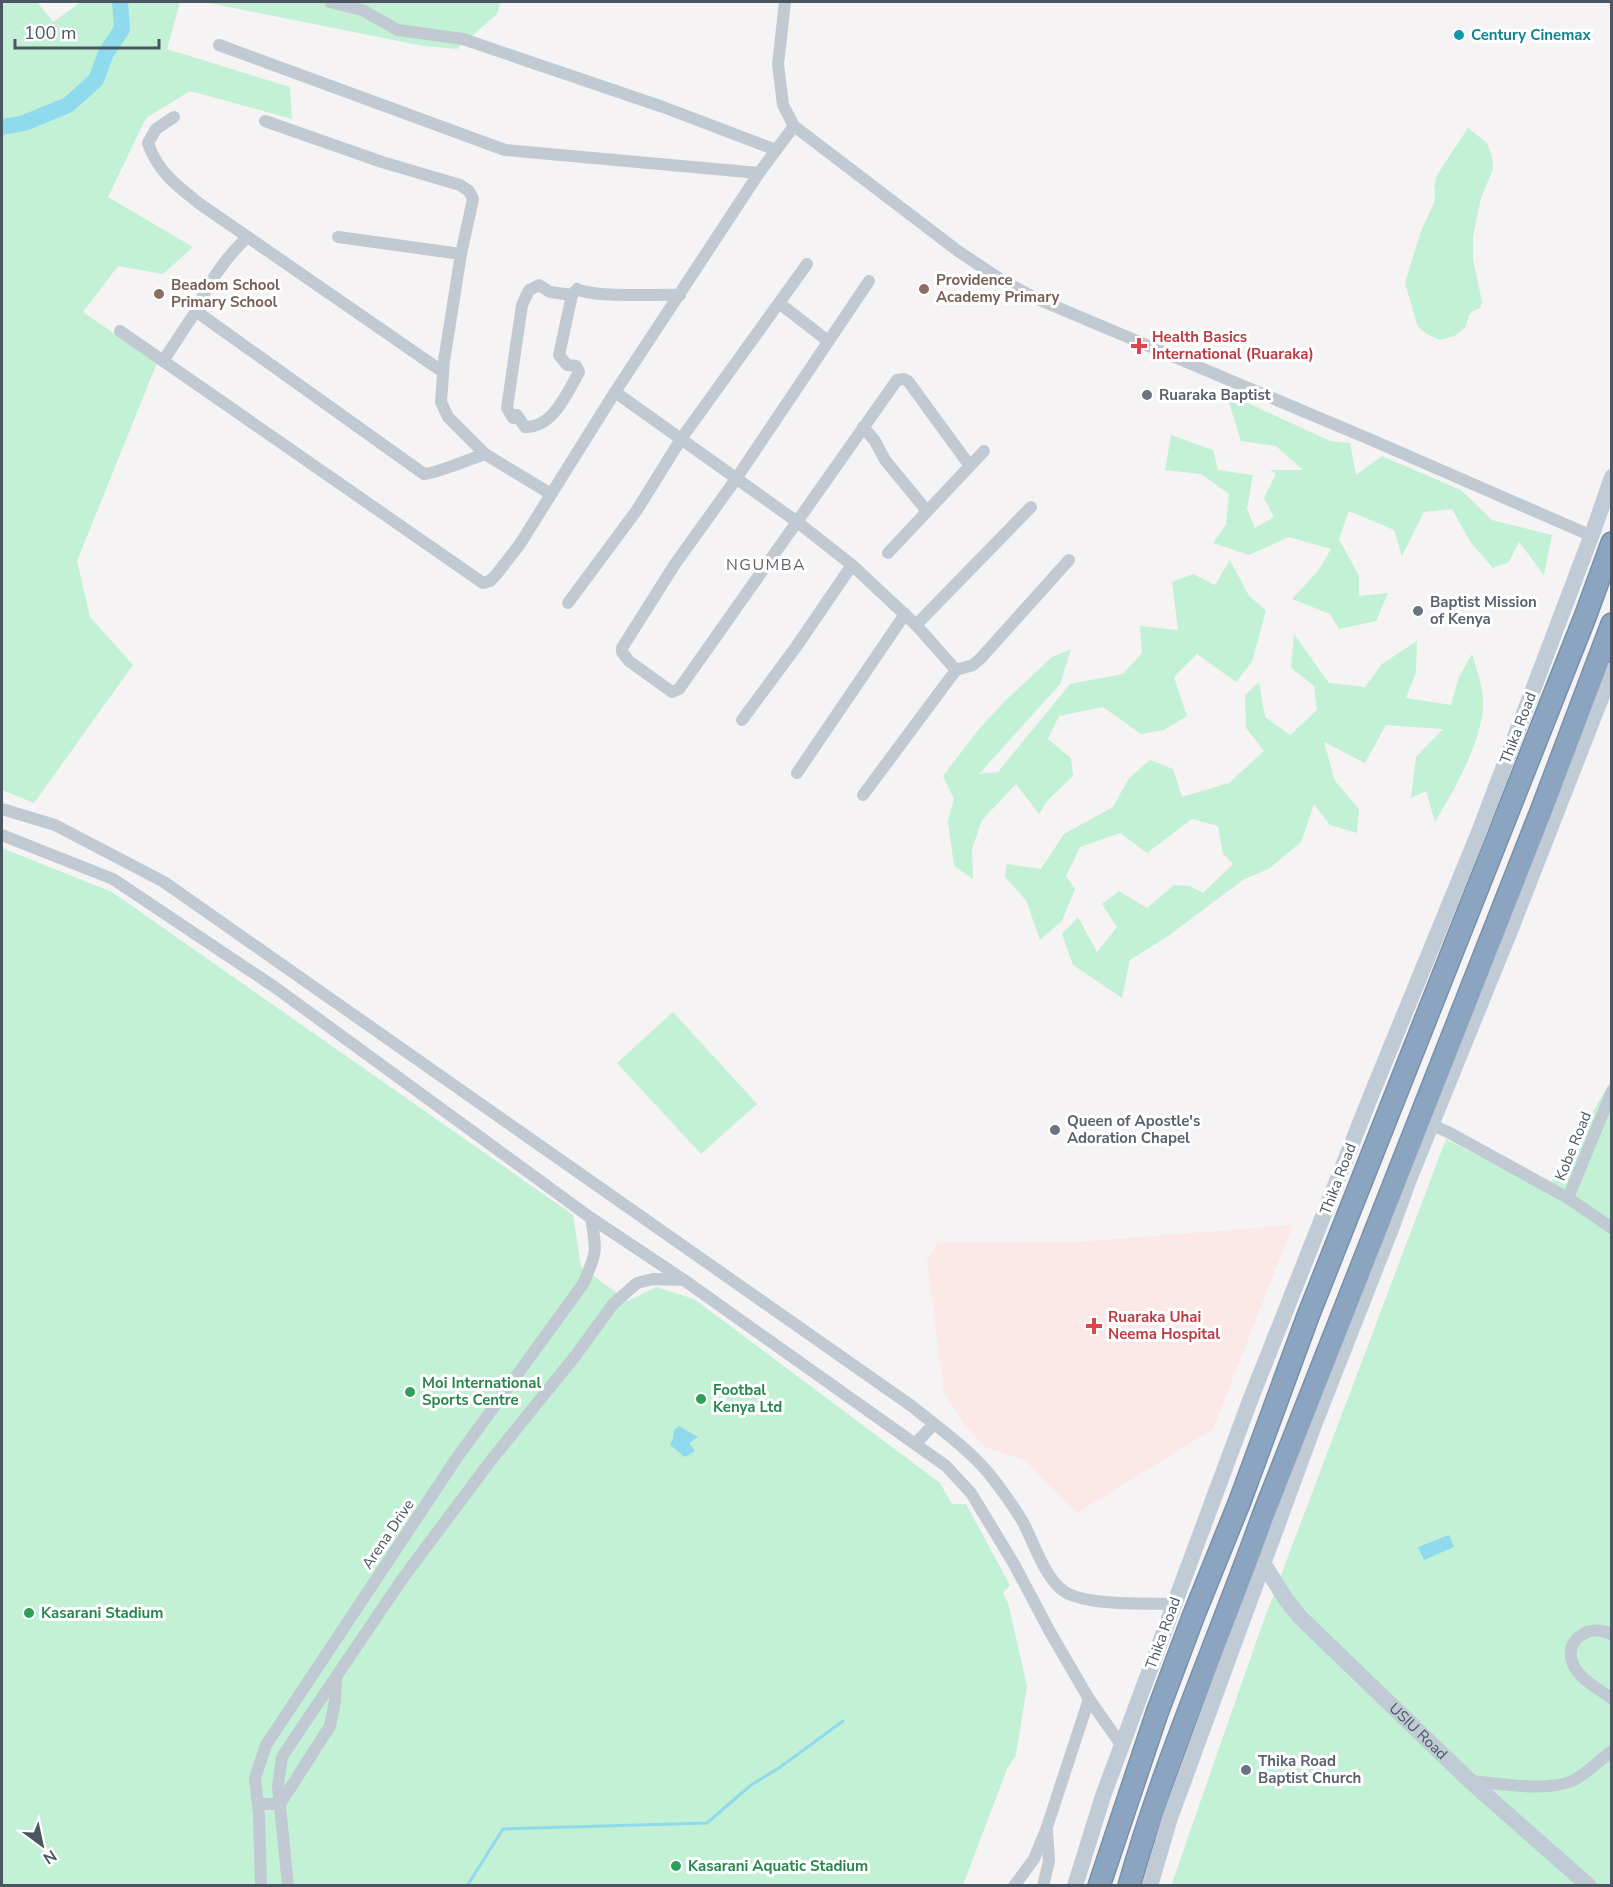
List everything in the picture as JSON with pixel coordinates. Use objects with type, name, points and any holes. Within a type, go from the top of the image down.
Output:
[{"type":"highway","name":"Thika Road","points":[[1099,1886],[1157,1713],[1308,1316],[1577,637],[1602,539]]},
{"type":"highway","points":[[1129,1886],[1141,1841],[1182,1727],[1552,781],[1611,624]]},
{"type":"highway","points":[[1552,781],[1553,821]]},
{"type":"main road","name":"Thika Road","points":[[1075,1886],[1103,1796],[1251,1398],[1370,1098],[1602,539],[1611,477]]},
{"type":"main road","points":[[1150,1886],[1170,1818],[1314,1425],[1611,670]]},
{"type":"main road","points":[[1275,1406],[1278,1330]]},
{"type":"main road","name":"USIU Road","points":[[1263,1563],[1301,1618],[1470,1781],[1589,1886]]},
{"type":"street","points":[[330,2],[362,10],[398,30],[463,39],[663,107],[776,150]]},
{"type":"street","points":[[785,2],[778,64],[783,105],[794,126],[911,217],[1014,288],[1602,539]]},
{"type":"street","points":[[219,45],[505,150],[759,173]]},
{"type":"street","points":[[174,117],[156,129],[148,143],[152,156],[161,171],[200,204],[443,372]]},
{"type":"street","points":[[265,121],[382,162],[460,185],[470,191],[473,199],[461,254],[440,397],[445,411],[485,454],[551,494]]},
{"type":"street","points":[[120,331],[483,583],[490,581],[520,544],[615,392],[759,173],[794,126]]},
{"type":"street","points":[[164,361],[196,311],[219,269],[239,244],[248,237]]},
{"type":"street","points":[[338,237],[461,254]]},
{"type":"street","points":[[568,603],[636,510],[681,439],[807,264]]},
{"type":"street","points":[[869,281],[736,479],[675,564],[622,648],[622,652],[629,661],[672,692],[679,688],[897,380],[904,379],[970,466]]},
{"type":"street","points":[[572,295],[550,292],[540,285],[529,290],[522,305],[507,408],[513,418],[517,415],[525,427],[542,423],[550,417],[579,372],[576,366],[567,365],[559,355],[572,295],[578,289],[600,294],[680,295]]},
{"type":"street","points":[[779,303],[828,341]]},
{"type":"street","points":[[196,311],[424,474],[430,474],[485,454]]},
{"type":"street","points":[[615,392],[796,521],[852,565],[916,625],[956,670]]},
{"type":"street","points":[[863,427],[875,441],[885,460],[927,511]]},
{"type":"street","points":[[888,553],[984,451]]},
{"type":"street","points":[[916,625],[1031,507]]},
{"type":"street","points":[[863,795],[956,670],[973,665],[981,658],[1069,561]]},
{"type":"street","points":[[742,720],[852,565]]},
{"type":"street","points":[[797,773],[905,614]]},
{"type":"street","points":[[2,809],[55,825],[164,882],[913,1407],[965,1448],[993,1479],[1024,1524],[1042,1562],[1056,1584],[1065,1592],[1076,1597],[1102,1601],[1174,1604]]},
{"type":"street","points":[[2,835],[113,879],[276,988],[591,1218],[684,1280],[946,1466],[971,1493],[1014,1564],[1089,1699],[1122,1746]]},
{"type":"street","name":"Kobe Road","points":[[1611,1091],[1568,1198],[1611,1228]]},
{"type":"street","points":[[1432,1125],[1568,1198]]},
{"type":"street","name":"Arena Drive","points":[[261,1886],[255,1778],[266,1745],[456,1459],[583,1284],[595,1258],[596,1244],[591,1218]]},
{"type":"street","points":[[288,1886],[278,1786],[282,1757],[403,1578],[613,1304],[637,1283],[653,1279],[684,1280]]},
{"type":"street","points":[[915,1444],[934,1424]]},
{"type":"street","points":[[1611,1635],[1596,1629],[1575,1639],[1571,1648],[1572,1664],[1611,1698]]},
{"type":"street","points":[[280,1804],[330,1726],[335,1701],[336,1676]]},
{"type":"street","points":[[1014,1886],[1034,1859],[1046,1830],[1089,1699]]},
{"type":"street","points":[[1470,1781],[1544,1786],[1562,1784],[1581,1776],[1611,1751]]},
{"type":"street","points":[[258,1804],[280,1804]]},
{"type":"street","points":[[1043,1886],[1049,1861],[1046,1830]]},
{"type":"shaded area","name":"Ruaraka Uhai Neema Hospital","points":[[1293,1225],[1213,1429],[1077,1513],[1025,1460],[985,1447],[966,1426],[944,1392],[927,1260],[938,1243],[1079,1242]]},
{"type":"green space","points":[[2,2],[37,2],[53,22],[81,2],[180,2],[167,49],[290,87],[292,119],[190,91],[146,118],[108,197],[193,247],[163,274],[118,266],[83,312],[157,363],[77,561],[90,617],[133,665],[34,803],[2,790]]},
{"type":"green space","points":[[204,2],[500,2],[497,14],[457,49],[423,46]]},
{"type":"green space","points":[[1468,128],[1487,143],[1493,169],[1481,198],[1473,237],[1473,259],[1482,302],[1480,308],[1469,315],[1465,328],[1454,336],[1440,340],[1418,327],[1405,283],[1421,231],[1434,203],[1434,186],[1437,175]]},
{"type":"green space","points":[[1226,393],[1330,441],[1350,443],[1356,475],[1382,456],[1461,490],[1492,520],[1552,535],[1544,575],[1519,542],[1509,562],[1493,568],[1471,543],[1452,509],[1424,512],[1402,556],[1394,530],[1349,511],[1339,539],[1359,576],[1359,596],[1388,593],[1376,621],[1339,629],[1330,614],[1292,599],[1318,571],[1331,549],[1289,537],[1249,555],[1213,543],[1226,525],[1229,494],[1201,474],[1165,470],[1171,435],[1213,450],[1218,470],[1253,475],[1247,509],[1255,528],[1274,517],[1264,498],[1276,474],[1270,470],[1303,470],[1276,446],[1241,441]]},
{"type":"green space","points":[[1230,560],[1249,596],[1266,610],[1252,662],[1236,682],[1197,654],[1174,677],[1187,716],[1164,730],[1141,734],[1103,707],[1059,716],[1048,739],[1071,758],[1073,776],[1047,801],[1039,814],[1016,784],[982,820],[972,849],[973,879],[954,866],[948,821],[954,799],[943,776],[979,729],[1052,657],[1071,649],[1060,684],[979,774],[998,772],[1070,684],[1123,674],[1142,653],[1140,626],[1178,630],[1172,582],[1193,574],[1215,585]]},
{"type":"green space","points":[[1294,634],[1329,683],[1365,687],[1382,664],[1417,641],[1416,672],[1406,698],[1451,705],[1459,677],[1472,654],[1482,689],[1483,710],[1476,739],[1465,768],[1435,822],[1426,791],[1411,798],[1416,757],[1443,729],[1386,725],[1365,763],[1324,742],[1335,781],[1359,809],[1357,833],[1330,825],[1314,804],[1301,842],[1270,868],[1243,880],[1168,936],[1130,960],[1122,998],[1073,965],[1062,934],[1078,917],[1097,952],[1117,927],[1102,904],[1119,891],[1147,908],[1174,885],[1190,886],[1203,893],[1233,864],[1223,854],[1218,826],[1192,819],[1147,853],[1120,833],[1080,847],[1066,876],[1075,889],[1062,921],[1040,940],[1026,900],[1005,877],[1007,864],[1041,869],[1064,834],[1113,807],[1129,778],[1150,760],[1173,769],[1182,797],[1229,783],[1264,751],[1246,728],[1245,695],[1259,682],[1265,717],[1290,735],[1317,710],[1314,686],[1291,668]]},
{"type":"green space","name":"Moi International Sports Centre","points":[[2,848],[112,892],[573,1215],[581,1267],[628,1301],[656,1287],[694,1299],[940,1483],[952,1504],[966,1504],[1010,1585],[1003,1593],[1008,1603],[1027,1686],[1016,1755],[1007,1769],[963,1885],[2,1885]]},
{"type":"green space","points":[[673,1012],[757,1104],[701,1154],[617,1063]]},
{"type":"green space","points":[[1611,1081],[1611,1885],[1171,1886],[1261,1628],[1446,1139],[1546,1191]]},
{"type":"water","points":[[679,1426],[698,1437],[689,1443],[695,1451],[685,1457],[670,1445],[674,1430]]},
{"type":"water","points":[[1449,1535],[1454,1547],[1424,1560],[1418,1547]]},
{"type":"waterway","points":[[2,127],[24,123],[68,105],[96,80],[106,53],[122,29],[120,2]]},
{"type":"waterway","points":[[467,1886],[503,1829],[707,1823],[751,1785],[779,1768],[843,1721]]},
{"type":"place","name":"Century Cinemax","points":[[1459,35]]},
{"type":"place","name":"Providence Academy Primary","points":[[924,289]]},
{"type":"place","name":"Beadom School Primary School","points":[[159,294]]},
{"type":"place","name":"Health Basics International (Ruaraka)","points":[[1139,346]]},
{"type":"place","name":"Ruaraka Baptist","points":[[1147,395]]},
{"type":"place","name":"Baptist Mission of Kenya","points":[[1418,611]]},
{"type":"place","name":"Queen of Apostle's Adoration Chapel","points":[[1055,1130]]},
{"type":"place","name":"Ruaraka Uhai Neema Hospital","points":[[1094,1326]]},
{"type":"place","name":"Moi International Sports Centre","points":[[410,1392]]},
{"type":"place","name":"Footbal Kenya Ltd","points":[[701,1399]]},
{"type":"place","name":"Kasarani Stadium","points":[[29,1613]]},
{"type":"place","name":"Thika Road Baptist Church","points":[[1246,1770]]},
{"type":"place","name":"Kasarani Aquatic Stadium","points":[[676,1866]]},
{"type":"district","name":"NGUMBA","points":[[766,565]]}]
